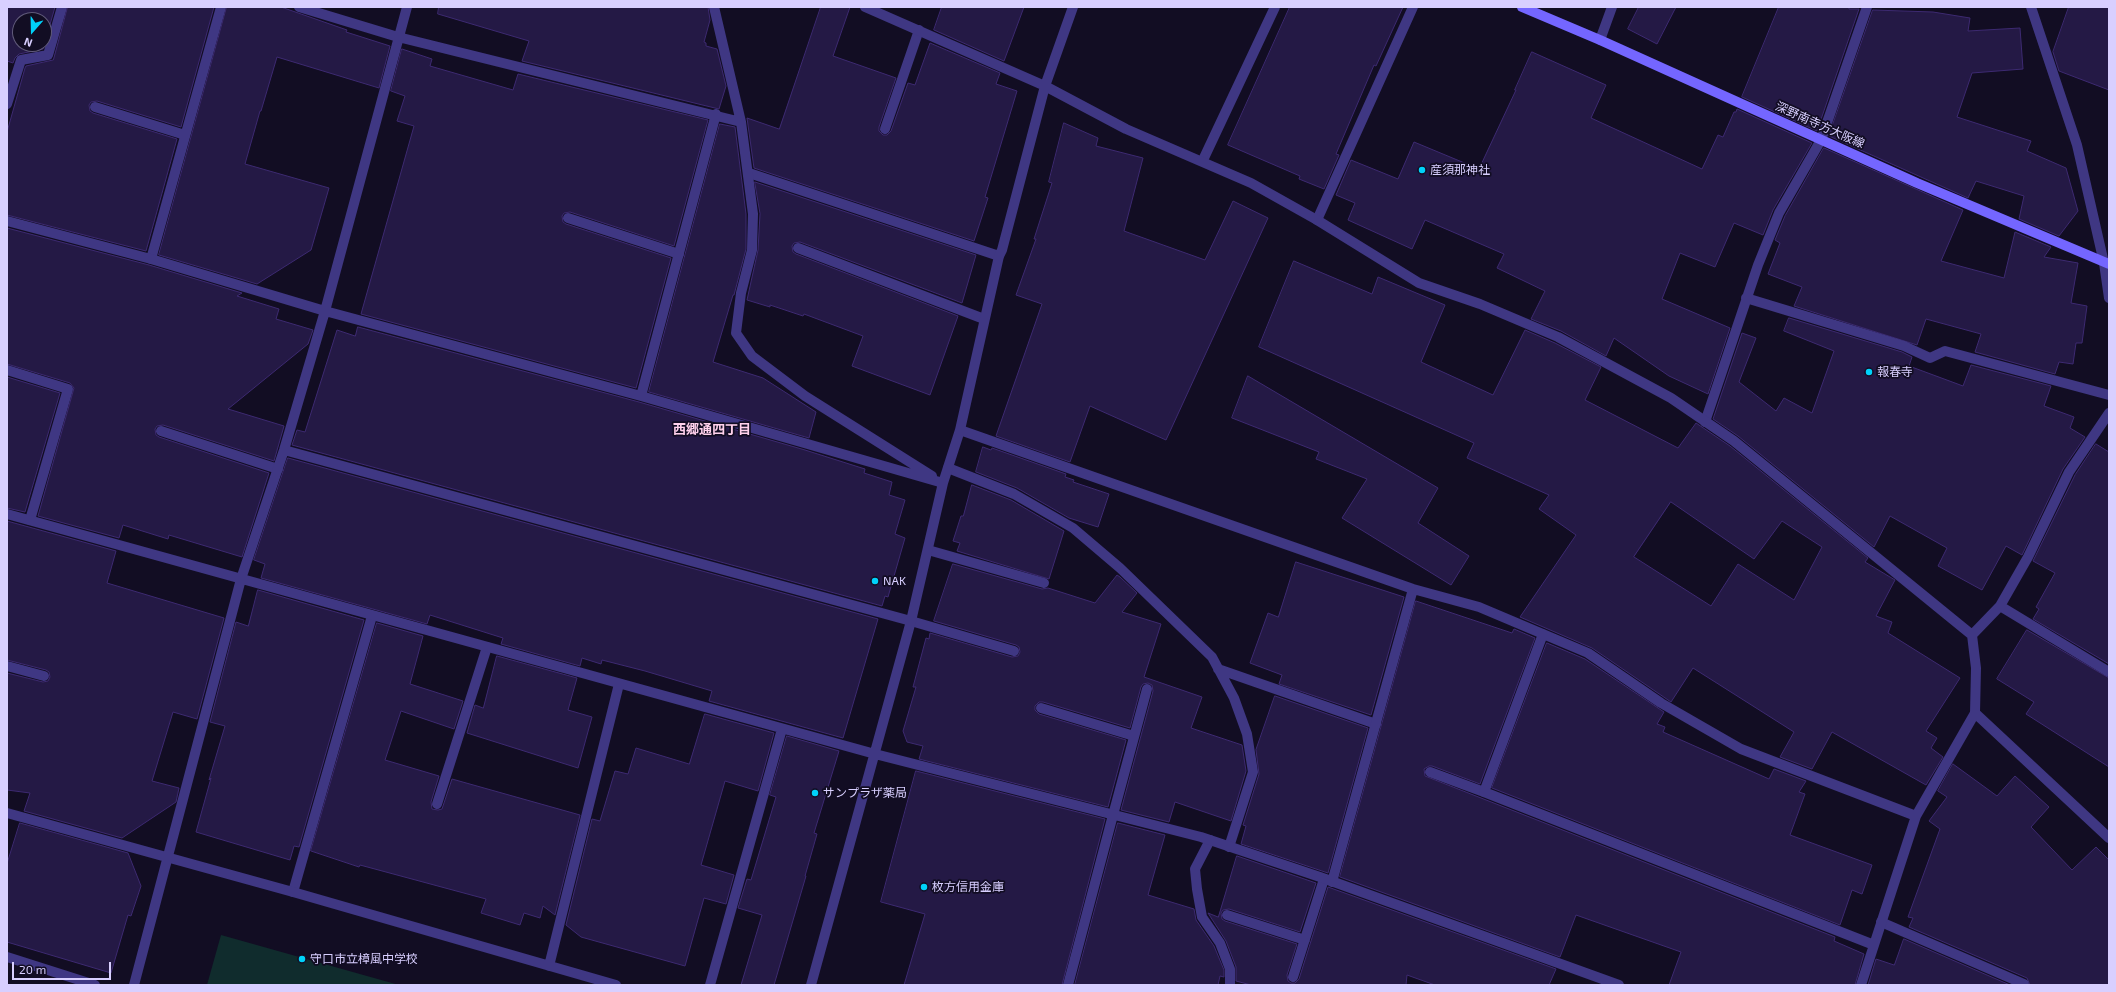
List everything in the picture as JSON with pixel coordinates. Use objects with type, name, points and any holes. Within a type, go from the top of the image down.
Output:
[{"type":"main road","name":"深野南寺方大阪線","points":[[1522,7],[1600,40],[1917,184],[2106,263]]},
{"type":"street","points":[[7,104],[21,60],[48,55],[62,7]]},
{"type":"street","points":[[151,259],[221,7]]},
{"type":"street","points":[[299,7],[398,37],[716,114],[742,122]]},
{"type":"street","points":[[134,985],[241,579],[284,450],[325,310],[407,7]]},
{"type":"street","points":[[865,7],[1045,86],[1126,129],[1203,160],[1251,183],[1317,220],[1419,283],[1480,304],[1558,337],[1671,398],[1734,441],[1972,635],[1976,668],[1975,713],[1916,816],[1861,985]]},
{"type":"street","points":[[811,985],[911,622],[943,483],[960,430],[999,256],[1002,250],[1045,86],[1073,7]]},
{"type":"street","points":[[1203,160],[1275,7]]},
{"type":"street","points":[[1317,220],[1413,7]]},
{"type":"street","points":[[1600,40],[1612,7]]},
{"type":"street","points":[[1705,422],[1746,298],[1779,213],[1821,140],[1867,7]]},
{"type":"street","points":[[2031,7],[2077,145],[2106,263],[2109,298]]},
{"type":"street","points":[[712,8],[742,122],[753,214],[752,250],[741,293],[736,333],[752,356],[805,396],[943,483]]},
{"type":"street","points":[[884,129],[919,30]]},
{"type":"street","points":[[95,107],[185,135]]},
{"type":"street","points":[[642,396],[716,114]]},
{"type":"street","points":[[749,173],[999,256]]},
{"type":"street","points":[[568,218],[679,254]]},
{"type":"street","points":[[7,221],[151,259],[325,310],[642,396],[943,483]]},
{"type":"street","points":[[798,248],[984,320]]},
{"type":"street","points":[[1746,298],[1904,346],[1930,358],[1945,351],[2109,395]]},
{"type":"street","points":[[7,370],[68,389],[30,520]]},
{"type":"street","points":[[1972,635],[2000,606],[2028,557],[2069,472],[2109,413]]},
{"type":"street","points":[[960,430],[1413,589],[1479,607],[1588,653],[1662,703],[1741,748],[1916,816]]},
{"type":"street","points":[[161,432],[278,469]]},
{"type":"street","points":[[284,450],[1014,651]]},
{"type":"street","points":[[948,468],[1014,494],[1073,528],[1120,568],[1212,657],[1234,698],[1247,734],[1253,772],[1229,847]]},
{"type":"street","points":[[7,514],[782,729],[1210,840],[1328,880],[1619,985]]},
{"type":"street","points":[[928,550],[1044,582]]},
{"type":"street","points":[[1293,977],[1305,940],[1328,880],[1376,724],[1413,589]]},
{"type":"street","points":[[2000,606],[2109,672]]},
{"type":"street","points":[[293,892],[372,616]]},
{"type":"street","points":[[1484,792],[1543,634]]},
{"type":"street","points":[[437,804],[487,647]]},
{"type":"street","points":[[7,666],[44,676]]},
{"type":"street","points":[[1218,669],[1376,724]]},
{"type":"street","points":[[549,966],[619,684]]},
{"type":"street","points":[[1068,985],[1147,689]]},
{"type":"street","points":[[1041,708],[1134,736]]},
{"type":"street","points":[[1975,713],[2109,838]]},
{"type":"street","points":[[710,985],[782,729]]},
{"type":"street","points":[[1430,772],[1874,945]]},
{"type":"street","points":[[7,813],[293,892],[616,985]]},
{"type":"street","points":[[1210,840],[1195,869],[1197,889],[1202,917],[1220,943],[1230,969],[1230,985]]},
{"type":"street","points":[[1227,915],[1305,940]]},
{"type":"street","points":[[1881,922],[2024,984]]},
{"type":"street","points":[[7,957],[95,985]]},
{"type":"green space","points":[[221,935],[399,985],[207,985]]},
{"type":"building","points":[[7,7],[55,7],[52,18],[52,12],[12,12],[12,52],[29,52],[19,54],[13,63],[7,61]]},
{"type":"building","points":[[68,7],[214,7],[181,127],[97,101],[91,102],[89,105],[90,111],[93,113],[177,139],[146,251],[7,215],[7,132],[25,68],[26,66],[53,60]]},
{"type":"building","points":[[227,7],[281,7],[347,30],[346,32],[390,46],[379,88],[277,57],[245,164],[329,188],[311,250],[257,284],[159,255]]},
{"type":"building","points":[[439,7],[708,7],[710,20],[704,42],[706,43],[706,46],[717,49],[726,86],[719,109],[522,61],[529,41],[438,14]]},
{"type":"building","points":[[821,7],[850,7],[833,56],[896,78],[879,127],[879,131],[883,135],[887,135],[891,131],[908,83],[915,85],[930,43],[1000,73],[996,84],[1017,91],[985,197],[988,198],[974,241],[754,168],[747,118],[779,129]]},
{"type":"building","points":[[942,7],[1024,7],[1004,61],[934,30]]},
{"type":"building","points":[[1290,7],[1403,7],[1376,66],[1374,65],[1336,154],[1339,155],[1324,189],[1299,179],[1300,176],[1228,145]]},
{"type":"building","points":[[1639,7],[1676,7],[1657,44],[1628,29]]},
{"type":"building","points":[[1779,7],[1849,7],[1849,9],[1859,9],[1817,131],[1742,97]]},
{"type":"building","points":[[2069,7],[2109,7],[2109,90],[2059,71],[2053,52]]},
{"type":"building","points":[[1873,10],[1933,12],[1970,18],[1968,31],[2020,28],[2023,69],[1972,73],[1957,117],[2031,141],[2027,151],[2066,168],[2078,211],[2059,236],[2019,219],[2024,196],[1976,181],[1968,198],[1829,136]]},
{"type":"building","points":[[402,49],[432,59],[430,66],[513,90],[518,74],[708,120],[674,246],[570,212],[564,213],[562,216],[563,222],[566,224],[671,258],[636,388],[361,314],[414,126],[397,121],[405,96],[391,91]]},
{"type":"building","points":[[1532,52],[1606,85],[1591,118],[1702,169],[1718,135],[1723,137],[1734,112],[1736,112],[1737,109],[1812,143],[1773,210],[1763,235],[1734,223],[1715,267],[1680,253],[1662,299],[1730,328],[1708,394],[1669,376],[1614,338],[1606,356],[1561,331],[1531,319],[1545,291],[1497,268],[1504,254],[1425,220],[1412,249],[1348,220],[1355,203],[1336,195],[1351,160],[1398,179],[1414,142],[1479,169]]},
{"type":"building","points":[[1064,123],[1098,138],[1096,146],[1143,158],[1124,231],[1205,260],[1233,201],[1268,218],[1166,440],[1090,406],[1070,462],[996,436],[1042,304],[1016,295],[1036,239],[1034,239],[1052,183],[1049,182]]},
{"type":"building","points":[[720,124],[735,127],[746,214],[746,249],[734,295],[713,362],[763,378],[816,412],[809,438],[649,392]]},
{"type":"building","points":[[1824,148],[1963,210],[1941,261],[2004,278],[2015,232],[2051,247],[2044,257],[2078,263],[2071,303],[2087,306],[2082,343],[2076,343],[2073,364],[2059,362],[2055,374],[1975,352],[1981,334],[1926,319],[1917,345],[1794,306],[1802,287],[1768,274],[1780,243],[1775,240],[1785,216]]},
{"type":"building","points":[[755,182],[976,255],[962,303],[800,242],[794,243],[792,246],[793,252],[796,254],[958,316],[930,395],[852,366],[863,336],[804,314],[803,316],[770,305],[770,307],[747,300],[758,250],[760,214]]},
{"type":"building","points":[[7,228],[149,265],[242,293],[237,296],[279,309],[276,319],[313,330],[308,344],[228,409],[284,426],[274,461],[163,425],[157,426],[155,429],[156,435],[159,437],[269,473],[242,557],[169,535],[168,539],[123,525],[119,538],[38,516],[74,388],[70,383],[7,364]]},
{"type":"building","points":[[1294,261],[1372,294],[1378,277],[1445,305],[1421,362],[1493,395],[1525,330],[1555,343],[1601,367],[1585,400],[1678,448],[1696,423],[1730,446],[1868,558],[1865,562],[1895,580],[1876,616],[1892,622],[1888,633],[1960,678],[1926,731],[1937,738],[1931,748],[1943,757],[1926,785],[1832,732],[1812,769],[1780,757],[1794,732],[1693,668],[1671,702],[1592,648],[1520,617],[1576,535],[1539,509],[1549,495],[1467,458],[1474,443],[1259,347]],"holes":[[[1671,502],[1754,559],[1782,521],[1822,547],[1794,600],[1738,564],[1711,606],[1634,557]]]},
{"type":"building","points":[[1789,318],[1902,352],[1912,357],[1909,366],[1963,386],[1971,365],[2051,386],[2044,406],[2074,417],[2070,428],[2085,437],[2063,469],[2022,555],[2006,546],[1982,590],[1938,566],[1947,548],[1890,516],[1874,547],[1738,436],[1713,419],[1742,333],[1756,338],[1739,382],[1776,411],[1784,398],[1812,413],[1834,351],[1784,331]]},
{"type":"building","points":[[358,327],[639,402],[805,450],[865,469],[864,473],[892,482],[889,495],[905,500],[895,534],[905,538],[888,597],[885,596],[882,606],[292,445],[297,430],[305,432],[337,330],[355,336]]},
{"type":"building","points":[[1248,376],[1438,488],[1418,523],[1469,556],[1451,585],[1342,518],[1367,479],[1316,459],[1319,452],[1232,418]]},
{"type":"building","points":[[7,377],[60,393],[25,512],[7,508]]},
{"type":"building","points":[[2096,444],[2109,452],[2109,664],[2033,619],[2039,609],[2036,607],[2055,573],[2033,561],[2075,475]]},
{"type":"building","points":[[983,447],[991,450],[992,448],[1066,474],[1065,477],[1074,480],[1073,482],[1109,494],[1098,527],[1069,518],[1017,488],[976,472]]},
{"type":"building","points":[[288,458],[878,619],[843,738],[709,701],[712,691],[645,671],[602,660],[601,664],[582,658],[580,666],[501,644],[503,638],[430,615],[427,624],[261,578],[265,564],[254,560]]},
{"type":"building","points":[[972,485],[1011,500],[1064,531],[1049,579],[957,551],[960,543],[953,541],[961,516],[963,516]]},
{"type":"building","points":[[7,521],[116,551],[107,583],[224,618],[197,719],[173,712],[152,781],[179,788],[176,802],[122,838],[24,811],[30,793],[7,790],[7,673],[43,682],[48,681],[50,677],[49,672],[46,670],[7,660]]},
{"type":"building","points":[[1296,562],[1404,597],[1371,715],[1279,684],[1282,675],[1250,663],[1268,613],[1278,617]]},
{"type":"building","points":[[953,564],[1042,589],[1048,588],[1095,603],[1117,575],[1120,577],[1137,593],[1122,612],[1161,624],[1144,677],[1202,697],[1191,728],[1242,745],[1246,771],[1231,821],[1175,802],[1169,822],[1121,810],[1153,691],[1152,685],[1148,683],[1143,684],[1141,687],[1130,728],[1043,702],[1039,702],[1035,706],[1035,710],[1039,714],[1126,740],[1108,807],[919,759],[923,746],[907,742],[903,731],[916,687],[913,687],[926,638],[929,639],[930,633],[1012,657],[1018,656],[1020,652],[1019,647],[1016,645],[934,621]]},
{"type":"building","points":[[258,590],[364,620],[299,847],[294,846],[290,860],[196,832],[225,726],[210,722],[236,622],[248,626]]},
{"type":"building","points":[[1416,601],[1512,633],[1514,629],[1535,638],[1480,784],[1432,766],[1424,769],[1425,776],[1835,937],[1834,941],[1864,954],[1855,985],[1669,985],[1681,952],[1576,915],[1560,957],[1340,877]]},
{"type":"building","points":[[377,623],[423,636],[410,684],[463,701],[454,729],[401,711],[385,760],[439,776],[431,802],[432,809],[442,809],[452,779],[580,815],[555,915],[543,906],[540,918],[524,913],[520,925],[481,913],[486,899],[360,865],[359,867],[311,851]]},
{"type":"building","points":[[2027,630],[2109,678],[2109,767],[2026,714],[2034,702],[1997,679]]},
{"type":"building","points":[[1547,643],[1585,659],[1664,712],[1657,724],[1665,727],[1663,732],[1769,779],[1774,769],[1806,781],[1799,792],[1805,794],[1790,835],[1872,865],[1862,894],[1852,890],[1840,925],[1492,788]]},
{"type":"building","points":[[497,656],[577,678],[568,710],[592,717],[578,768],[467,733],[475,705],[483,708]]},
{"type":"building","points":[[1275,696],[1368,728],[1328,873],[1241,844],[1246,826],[1243,825],[1259,774],[1256,750]]},
{"type":"building","points":[[705,714],[774,733],[758,791],[725,781],[701,865],[734,875],[726,904],[704,898],[685,966],[581,937],[566,925],[592,819],[600,821],[615,771],[628,774],[636,748],[689,764]]},
{"type":"building","points":[[787,736],[839,751],[814,833],[817,834],[806,876],[774,985],[741,985],[762,915],[738,908],[747,879],[751,880],[776,797],[770,795]]},
{"type":"building","points":[[1953,764],[1997,796],[2015,776],[2049,807],[2031,827],[2072,870],[2096,847],[2109,860],[2109,985],[2030,985],[2027,978],[1909,927],[1913,918],[1908,917],[1940,829],[1929,821],[1947,797],[1938,791]]},
{"type":"building","points":[[916,771],[1105,819],[1062,985],[904,985],[925,914],[881,902]]},
{"type":"building","points":[[20,823],[128,853],[141,886],[131,916],[128,915],[111,973],[7,942],[7,864]]},
{"type":"building","points":[[1118,823],[1165,835],[1148,895],[1194,909],[1196,920],[1214,946],[1224,970],[1224,977],[1220,976],[1218,985],[1075,985]]},
{"type":"building","points":[[1237,856],[1316,883],[1300,932],[1229,909],[1223,910],[1221,913],[1222,919],[1225,921],[1297,944],[1287,975],[1288,981],[1291,983],[1295,983],[1299,979],[1328,887],[1556,969],[1549,985],[1435,985],[1407,975],[1406,985],[1251,985],[1236,981],[1236,967],[1226,941],[1208,913],[1218,917]]},
{"type":"building","points":[[1904,939],[2010,985],[1868,985],[1876,959],[1894,965]]},
{"type":"place","name":"産須那神社","points":[[1422,170]]},
{"type":"place","name":"報春寺","points":[[1869,372]]},
{"type":"place","name":"NAK","points":[[875,581]]},
{"type":"place","name":"サンプラザ薬局","points":[[815,793]]},
{"type":"place","name":"枚方信用金庫","points":[[924,887]]},
{"type":"place","name":"守口市立樟風中学校","points":[[302,959]]},
{"type":"district","name":"西郷通四丁目","points":[[712,430]]}]
